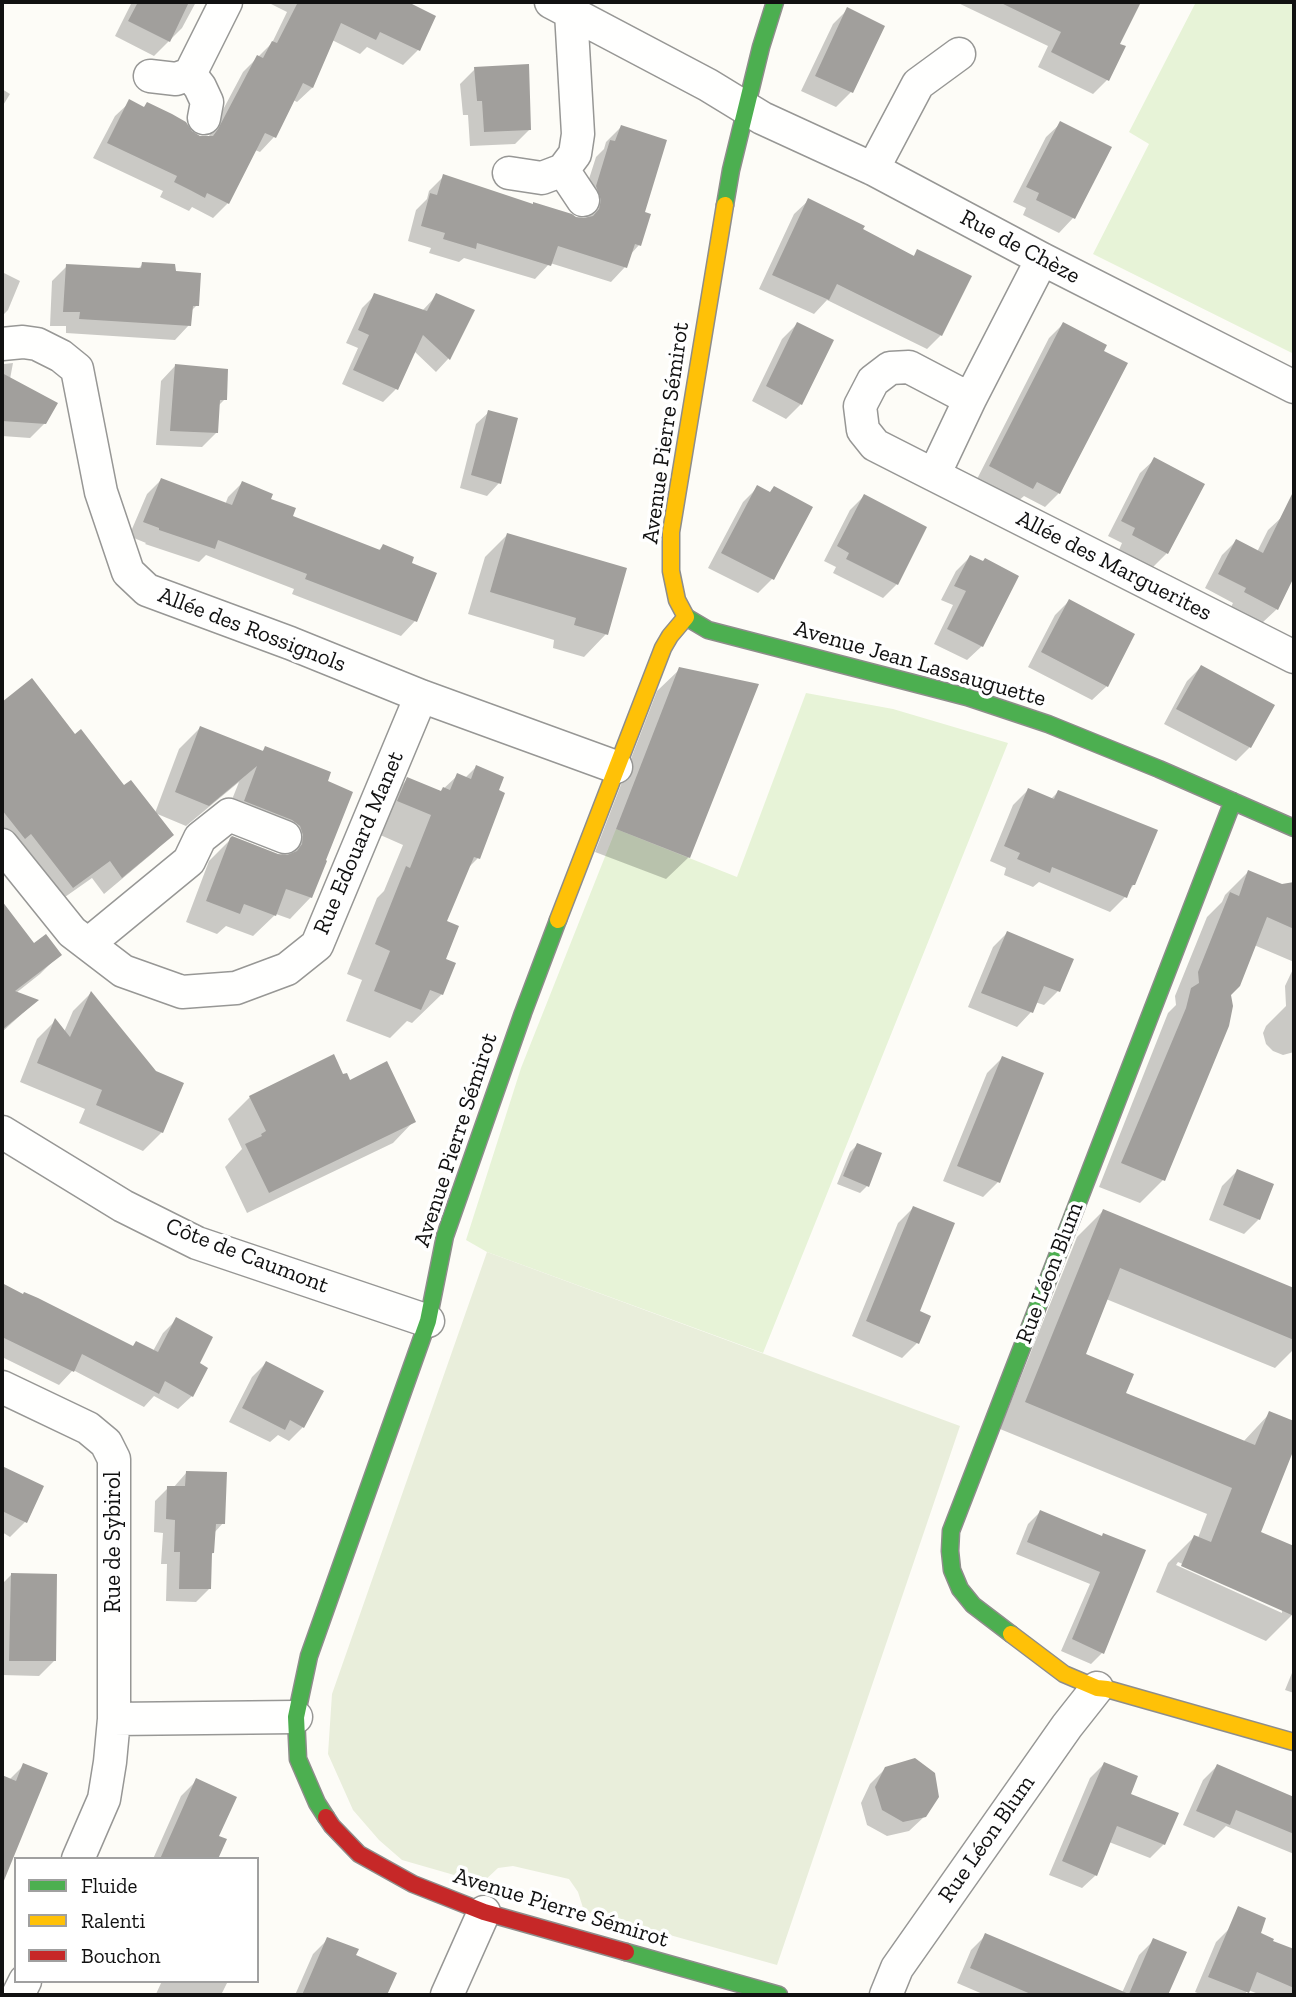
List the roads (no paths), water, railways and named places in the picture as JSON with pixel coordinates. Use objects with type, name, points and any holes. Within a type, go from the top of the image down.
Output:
[{"type":"street","points":[[150,76],[176,79],[190,74],[226,2]]},
{"type":"street","name":"Avenue Pierre Sémirot","points":[[775,2],[731,170],[671,532],[671,571],[677,600],[686,617],[663,648],[523,1013],[444,1236],[428,1321],[309,1656],[296,1717],[298,1759],[317,1803],[332,1826],[359,1854],[413,1884],[484,1912],[779,1995]]},
{"type":"street","points":[[561,7],[746,108]]},
{"type":"street","points":[[509,173],[542,178],[563,170],[575,154],[578,134],[561,7]]},
{"type":"street","points":[[873,169],[918,84],[959,54]]},
{"type":"street","points":[[190,74],[207,102],[204,118]]},
{"type":"street","name":"Rue de Chèze","points":[[746,108],[873,169],[1042,259],[1294,387]]},
{"type":"street","points":[[563,170],[583,200]]},
{"type":"street","points":[[934,475],[1042,259]]},
{"type":"street","name":"Allée des Rossignols","points":[[2,344],[37,344],[61,356],[77,369],[101,492],[128,572],[147,590],[290,643],[421,696],[616,767]]},
{"type":"street","name":"Allée des Marguerites","points":[[970,399],[909,367],[890,368],[873,381],[860,406],[863,430],[875,445],[1294,657]]},
{"type":"street","name":"Avenue Jean Lassauguette","points":[[686,617],[708,630],[967,697],[1013,712],[1073,734],[1294,828]]},
{"type":"street","name":"Rue Edouard Manet","points":[[2,845],[72,932],[123,971],[182,992],[236,988],[287,969],[317,945],[421,696]]},
{"type":"street","name":"Rue Léon Blum","points":[[1233,801],[951,1531],[950,1551],[952,1570],[960,1589],[973,1605],[1065,1674],[1097,1688],[1294,1742]]},
{"type":"street","points":[[88,944],[189,861],[200,838],[229,816],[285,836]]},
{"type":"street","name":"Côte de Caumont","points":[[2,1132],[122,1206],[197,1243],[428,1321]]},
{"type":"street","name":"Rue de Sybirol","points":[[2,1387],[88,1428],[106,1443],[114,1458],[114,1719],[104,1799],[80,1857]]},
{"type":"street","name":"Rue Léon Blum","points":[[886,1995],[897,1968],[1067,1726],[1097,1688]]},
{"type":"street","points":[[114,1719],[296,1717]]},
{"type":"street","points":[[447,1995],[484,1912]]}]
